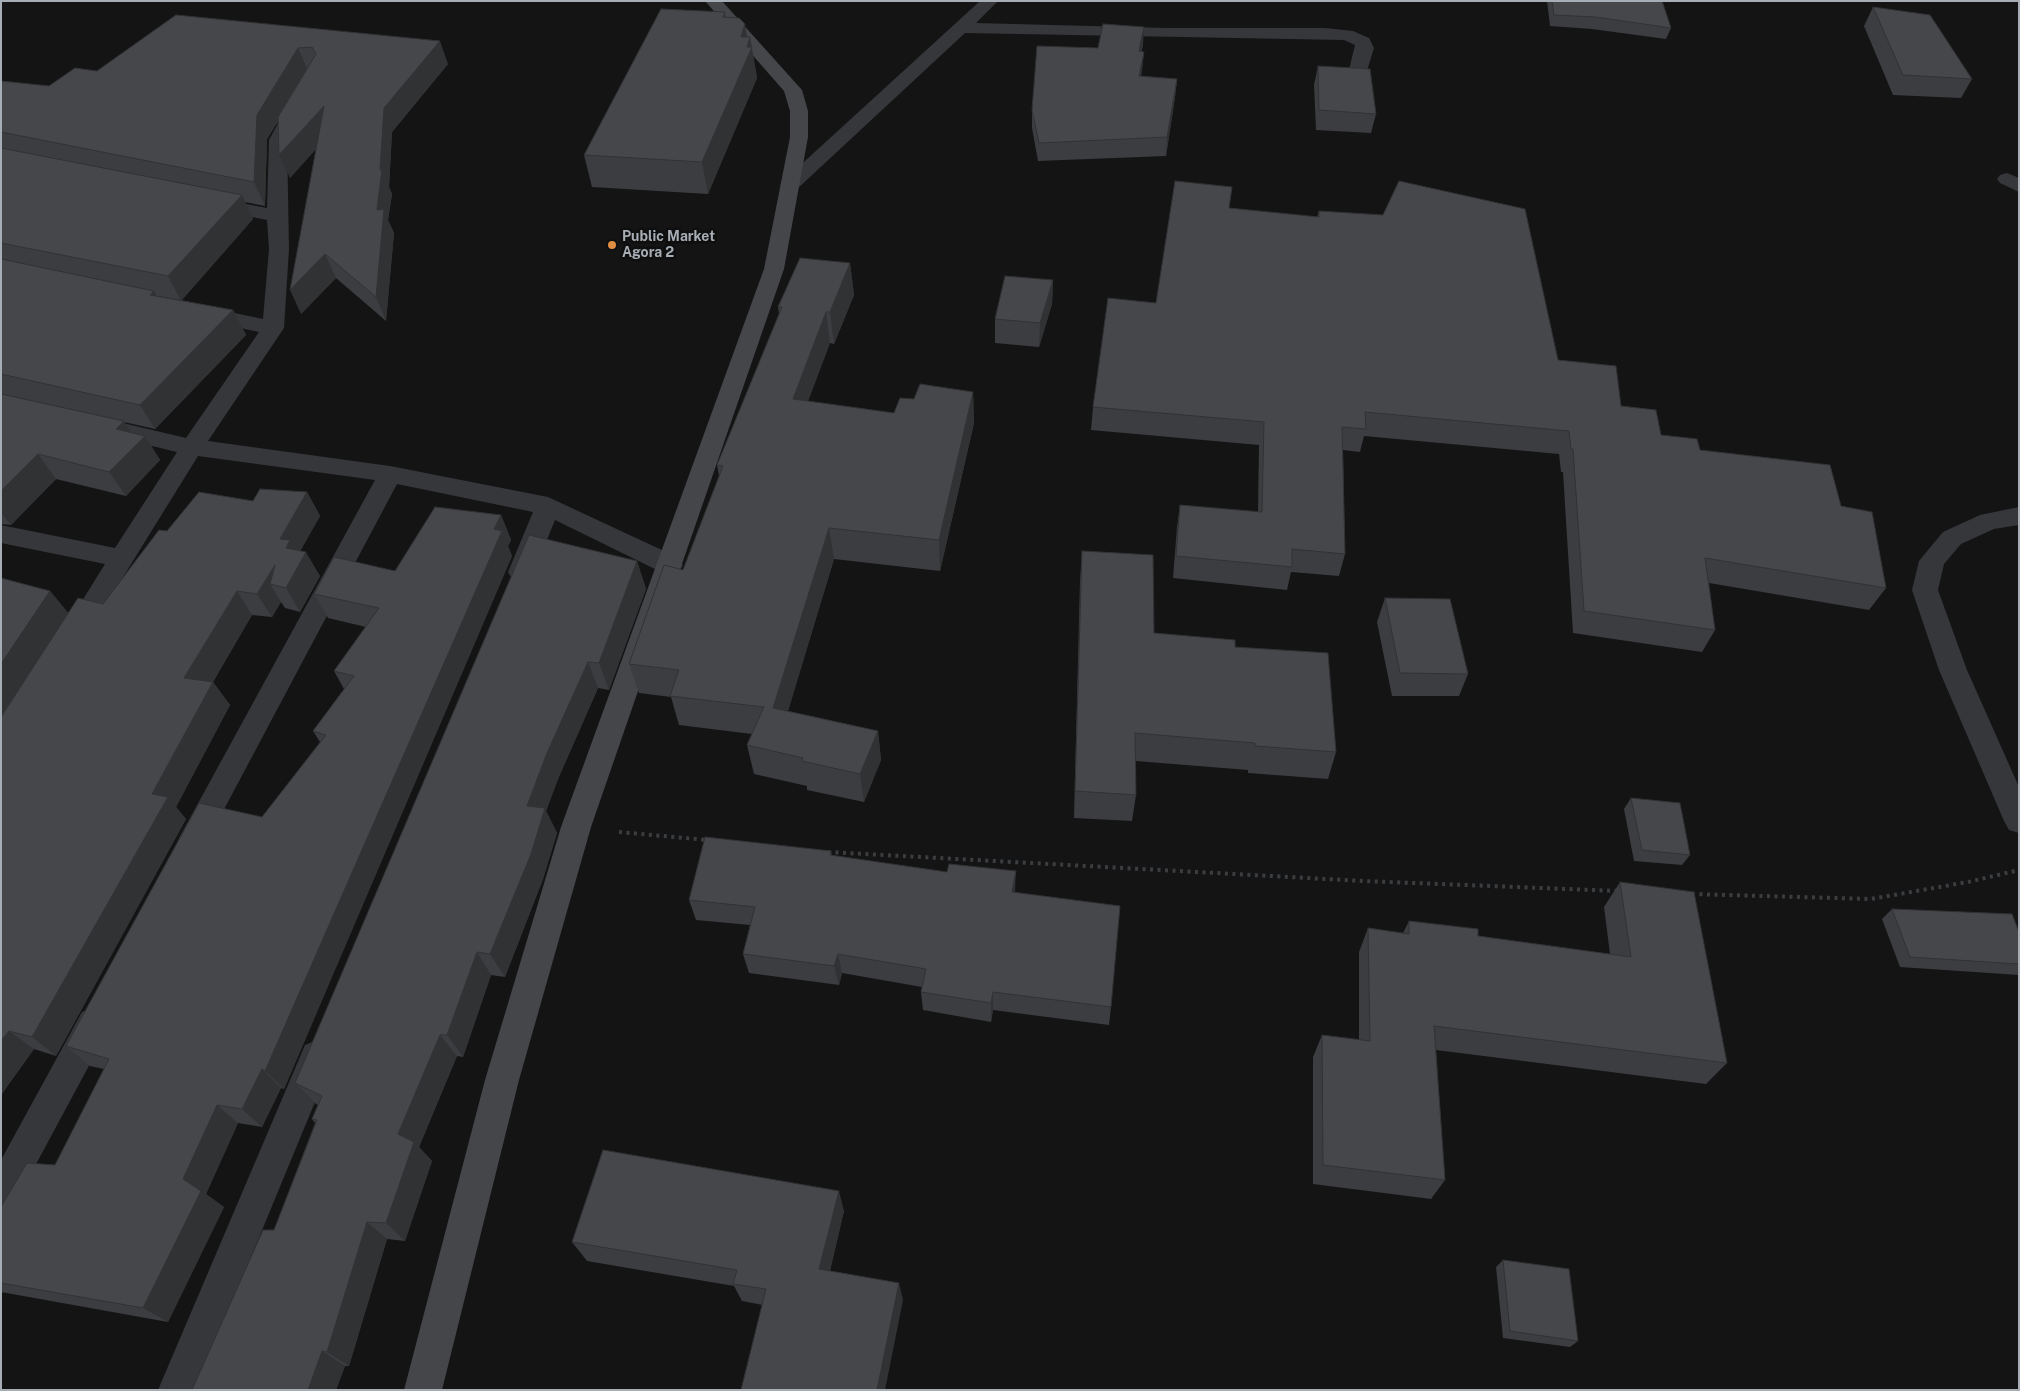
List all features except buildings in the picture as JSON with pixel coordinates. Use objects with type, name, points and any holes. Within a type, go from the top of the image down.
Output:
[{"type":"main road","points":[[423,1390],[502,1080],[576,828],[774,269],[799,136],[799,111],[793,90],[713,1]]},
{"type":"street","points":[[790,185],[990,1]]},
{"type":"street","points":[[960,28],[1167,33],[1325,32],[1347,35],[1363,42],[1365,48],[1357,74]]},
{"type":"street","points":[[63,650],[123,559],[192,448],[274,328],[279,249],[277,216],[278,140],[306,90]]},
{"type":"street","points":[[191,199],[277,216]]},
{"type":"street","points":[[186,310],[274,328]]},
{"type":"street","points":[[86,422],[192,448],[390,474],[548,506],[670,564]]},
{"type":"street","points":[[182,861],[390,474]]},
{"type":"street","points":[[510,598],[548,506]]},
{"type":"street","points":[[2019,516],[1990,521],[1952,538],[1932,561],[1925,590],[1953,670],[2019,821]]},
{"type":"street","points":[[1,534],[123,559]]},
{"type":"street","points":[[1,1195],[106,1002]]},
{"type":"street","points":[[177,1390],[328,1031]]},
{"type":"path","points":[[576,828],[713,841]]},
{"type":"path","points":[[821,852],[1363,881],[1628,892]]},
{"type":"path","points":[[1687,894],[1871,899],[1968,882],[2019,870]]},
{"type":"place","name":"Public Market Agora 2","points":[[612,245]]}]
